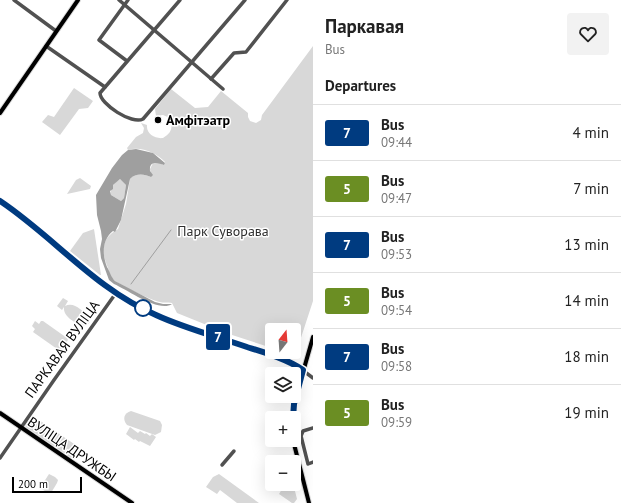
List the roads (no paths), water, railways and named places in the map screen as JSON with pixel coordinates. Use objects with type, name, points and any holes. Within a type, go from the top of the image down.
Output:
[{"type":"main road","points":[[0,113],[78,0]]},
{"type":"main road","points":[[293,411],[303,370],[311,351],[313,337]]},
{"type":"main road","name":"ВУЛІЦА ДРУЖБЫ","points":[[0,413],[132,503]]},
{"type":"main road","points":[[295,447],[309,503]]},
{"type":"street","points":[[14,0],[56,31]]},
{"type":"street","points":[[119,0],[223,89]]},
{"type":"street","points":[[127,61],[99,40],[128,0]]},
{"type":"street","points":[[180,0],[99,95],[123,116],[136,120],[142,120],[192,64],[245,0]]},
{"type":"street","points":[[211,79],[234,53],[246,52],[287,0]]},
{"type":"street","points":[[46,46],[105,87]]},
{"type":"street","points":[[0,201],[25,218],[82,268],[116,293],[156,315],[264,352],[297,366],[313,378]]},
{"type":"street","name":"ПАРКАВАЯ ВУЛІЦА","points":[[0,458],[116,293]]},
{"type":"street","points":[[313,428],[303,431],[301,436],[308,464],[313,462]]},
{"type":"street","points":[[222,465],[234,451]]},
{"type":"street","points":[[308,498],[313,497]]},
{"type":"waterway","points":[[131,284],[171,230]]},
{"type":"place","name":"Амфітэатр","points":[[158,120]]},
{"type":"park label","name":"Парк Суворава","points":[[223,231]]}]
